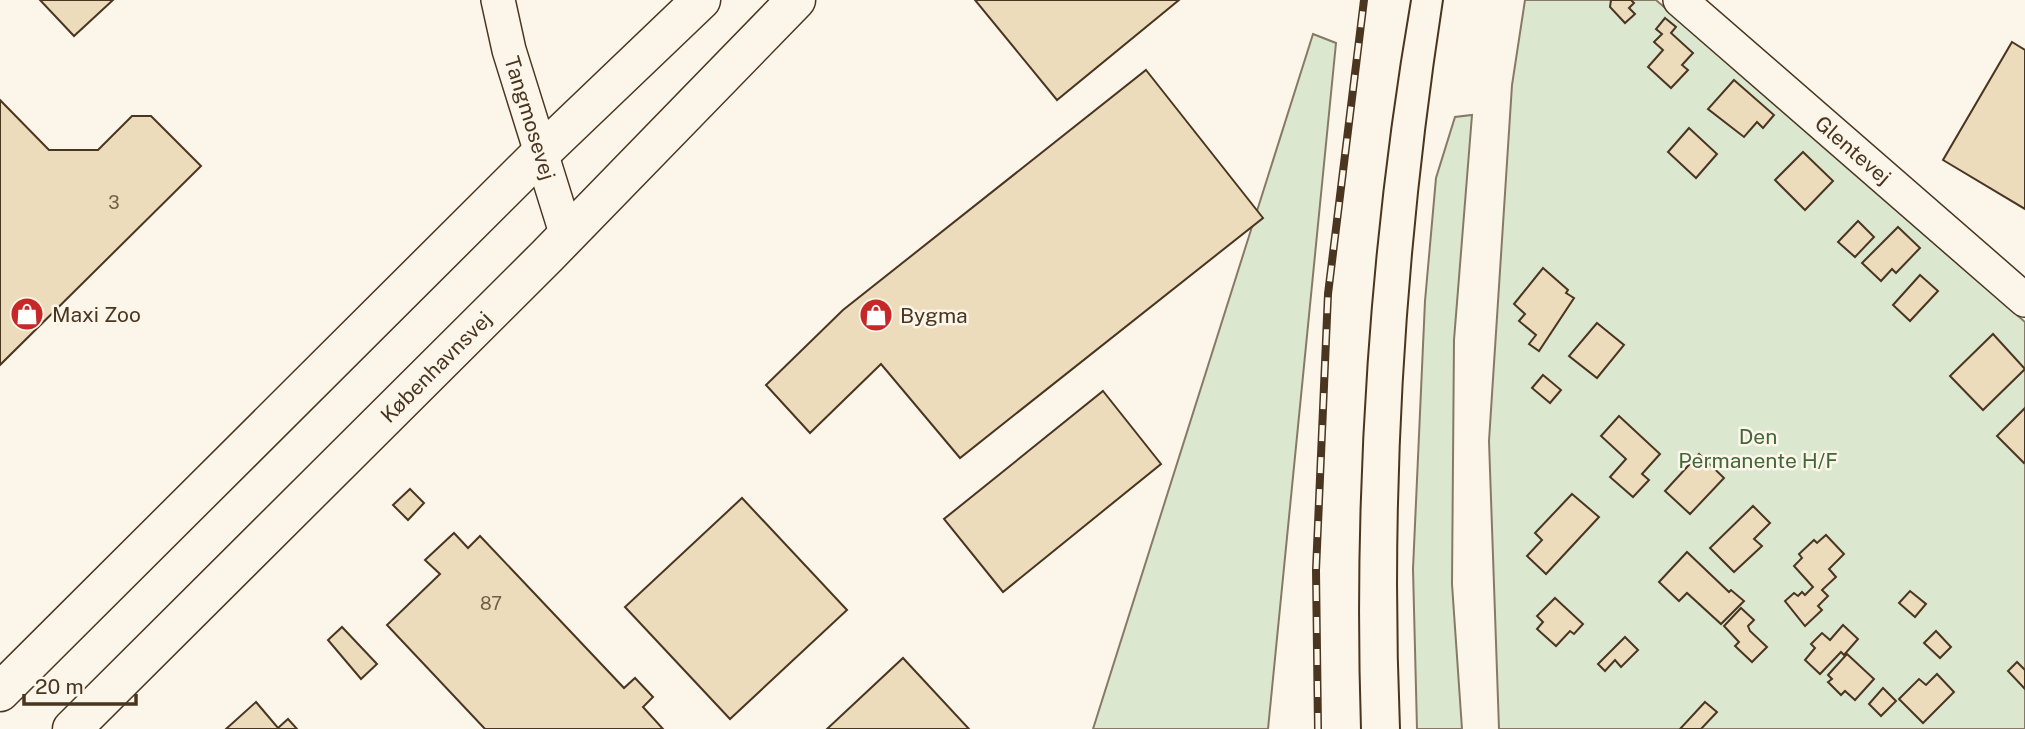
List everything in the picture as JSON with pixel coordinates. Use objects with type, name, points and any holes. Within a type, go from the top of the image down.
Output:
[{"type":"main road","points":[[0,692],[541,153],[701,0]]},
{"type":"main road","name":"Københavnsvej","points":[[72,729],[567,236],[796,0]]},
{"type":"street","name":"Tangmosevej","points":[[498,0],[567,236]]},
{"type":"street","name":"Glentevej","points":[[1680,0],[2025,300]]},
{"type":"green space","name":"Den Permanente H/F","points":[[1525,0],[1656,0],[2025,322],[2025,729],[1499,729],[1489,441],[1512,85]]},
{"type":"green space","points":[[1313,34],[1336,43],[1268,729],[1093,729]]},
{"type":"green space","points":[[1472,115],[1454,340],[1452,584],[1462,729],[1417,729],[1413,569],[1425,301],[1436,178],[1455,117]]},
{"type":"building","points":[[40,0],[113,0],[74,36]]},
{"type":"building","points":[[975,0],[1179,0],[1057,100]]},
{"type":"building","points":[[1611,0],[1631,0],[1634,3],[1629,8],[1635,14],[1625,23],[1610,7]]},
{"type":"building","points":[[1665,18],[1676,27],[1671,33],[1693,53],[1682,65],[1688,70],[1671,88],[1648,67],[1663,50],[1654,42],[1662,34],[1656,29]]},
{"type":"building","points":[[2012,42],[2025,50],[2025,209],[1943,160]]},
{"type":"building","points":[[1146,70],[1263,218],[960,458],[881,364],[810,433],[766,385],[843,310]]},
{"type":"building","points":[[1734,80],[1774,115],[1763,128],[1757,122],[1744,137],[1708,109]]},
{"type":"building","points":[[0,100],[49,150],[98,150],[132,116],[151,116],[201,166],[0,365]]},
{"type":"building","points":[[1689,128],[1717,154],[1696,178],[1668,152]]},
{"type":"building","points":[[1803,152],[1833,181],[1805,210],[1775,180]]},
{"type":"building","points":[[1858,221],[1874,237],[1855,257],[1838,242]]},
{"type":"building","points":[[1898,227],[1920,248],[1896,273],[1892,269],[1881,281],[1862,263]]},
{"type":"building","points":[[1543,268],[1574,298],[1539,351],[1529,344],[1536,335],[1519,321],[1525,314],[1514,304]]},
{"type":"building","points":[[1920,275],[1938,291],[1910,321],[1893,305]]},
{"type":"building","points":[[1597,323],[1624,345],[1597,378],[1569,356]]},
{"type":"building","points":[[1993,334],[2025,369],[1983,410],[1950,376]]},
{"type":"building","points":[[1543,375],[1561,390],[1550,403],[1532,388]]},
{"type":"building","points":[[1103,391],[1161,464],[1003,592],[944,519]]},
{"type":"building","points":[[2025,408],[2025,462],[2024,463],[1997,436]]},
{"type":"building","points":[[1619,416],[1660,454],[1642,474],[1649,480],[1633,497],[1610,477],[1626,459],[1601,436]]},
{"type":"building","points":[[1699,454],[1724,478],[1690,514],[1665,491]]},
{"type":"building","points":[[410,489],[424,503],[408,520],[393,505]]},
{"type":"building","points":[[1572,494],[1599,517],[1546,574],[1527,556],[1542,540],[1535,533]]},
{"type":"building","points":[[742,498],[847,610],[730,719],[625,607]]},
{"type":"building","points":[[1753,506],[1770,523],[1754,539],[1762,546],[1734,572],[1710,548]]},
{"type":"building","points":[[454,533],[468,548],[480,536],[624,688],[635,678],[653,697],[643,707],[663,729],[485,729],[387,625],[440,574],[425,560]]},
{"type":"building","points":[[1826,535],[1844,554],[1829,569],[1836,577],[1822,590],[1828,596],[1818,606],[1822,610],[1805,626],[1785,601],[1794,593],[1798,596],[1802,592],[1805,595],[1813,587],[1794,566],[1802,558],[1799,554],[1814,540],[1817,543]]},
{"type":"building","points":[[1687,552],[1729,592],[1731,590],[1744,601],[1721,624],[1687,593],[1679,601],[1659,582]]},
{"type":"building","points":[[1910,591],[1926,604],[1915,617],[1899,603]]},
{"type":"building","points":[[1555,598],[1583,624],[1574,634],[1570,631],[1556,646],[1537,629],[1543,622],[1537,616]]},
{"type":"building","points":[[1741,608],[1754,620],[1748,626],[1750,631],[1767,647],[1752,662],[1735,646],[1739,642],[1724,626]]},
{"type":"building","points":[[1843,625],[1858,639],[1844,655],[1841,652],[1820,674],[1805,660],[1815,648],[1811,644],[1822,633],[1830,640]]},
{"type":"building","points":[[342,627],[377,664],[361,679],[328,640]]},
{"type":"building","points":[[1936,631],[1951,647],[1940,658],[1924,643]]},
{"type":"building","points":[[1625,637],[1638,650],[1621,667],[1615,660],[1605,671],[1598,664]]},
{"type":"building","points":[[1847,654],[1874,679],[1855,700],[1845,691],[1841,695],[1828,682],[1832,679],[1828,675]]},
{"type":"building","points":[[903,658],[969,729],[827,729]]},
{"type":"building","points":[[2017,662],[2025,670],[2025,689],[2008,671]]},
{"type":"building","points":[[1937,674],[1954,692],[1923,723],[1899,699],[1919,679],[1926,685]]},
{"type":"building","points":[[1883,688],[1896,701],[1881,716],[1869,704]]},
{"type":"building","points":[[256,702],[278,728],[288,719],[297,729],[226,729]]},
{"type":"building","points":[[1705,702],[1717,712],[1701,729],[1680,729]]},
{"type":"tram line","points":[[1361,729],[1360,547],[1368,363],[1385,180],[1411,0]]},
{"type":"tram line","points":[[1400,729],[1397,546],[1404,363],[1419,181],[1443,0]]},
{"type":"railway","points":[[1318,729],[1316,570],[1328,294],[1364,0]]},
{"type":"place","name":"Maxi Zoo","points":[[27,314]]},
{"type":"place","name":"Bygma","points":[[876,315]]}]
